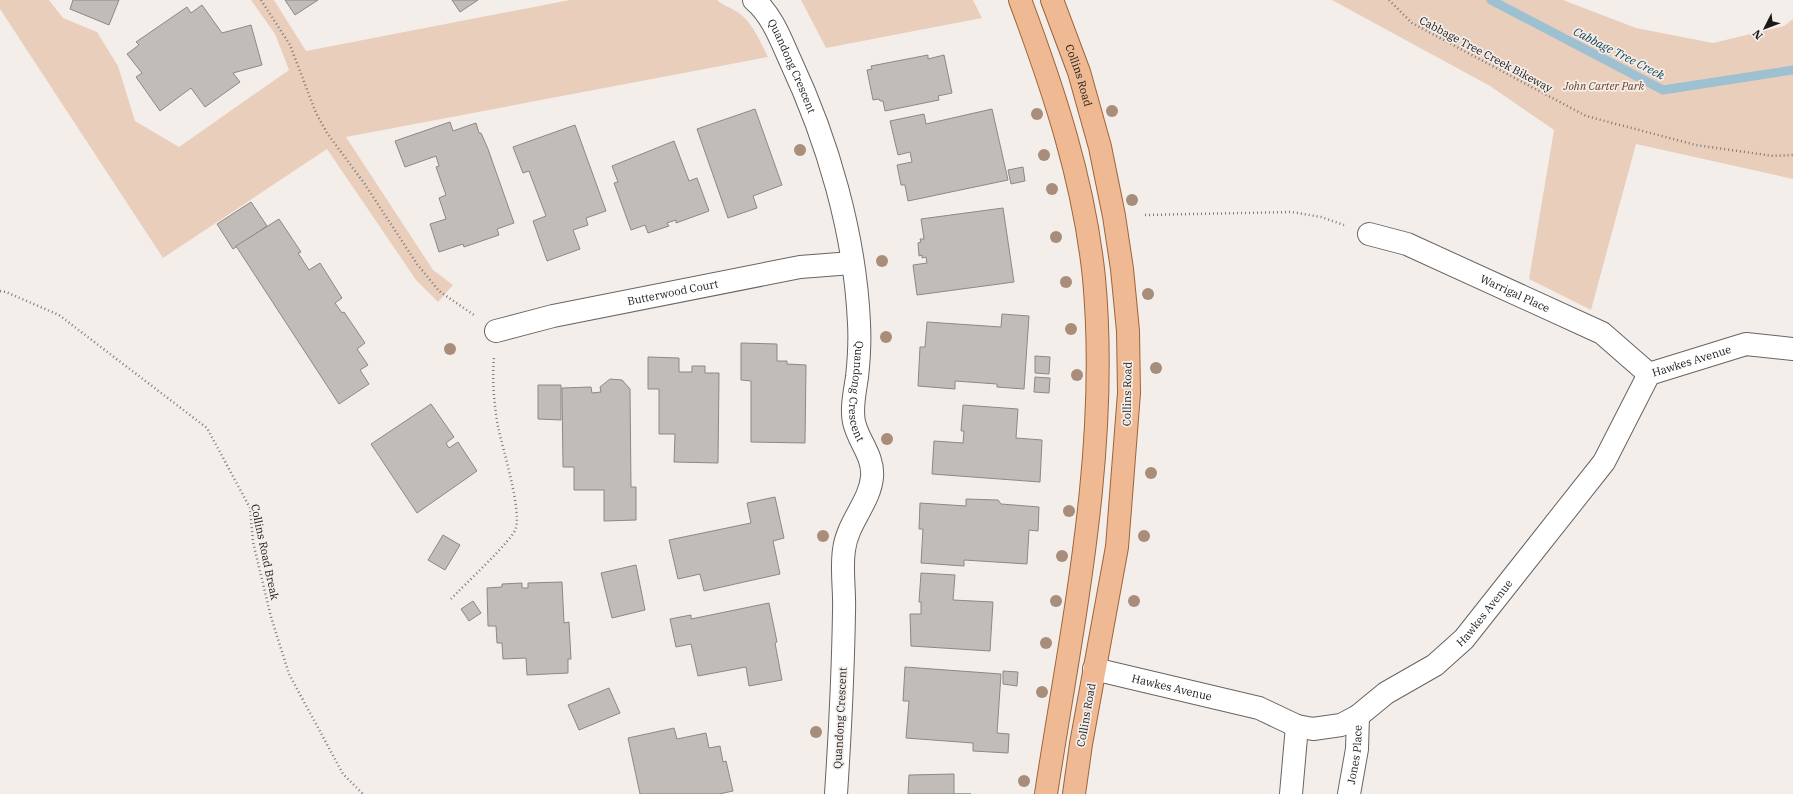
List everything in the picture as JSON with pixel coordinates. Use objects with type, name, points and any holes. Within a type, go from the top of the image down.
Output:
[{"type":"main road","points":[[1020,0],[1059,108],[1077,175],[1094,278],[1097,343],[1097,400],[1090,515],[1046,794]]},
{"type":"main road","name":"Collins Road","points":[[1052,0],[1079,72],[1100,147],[1122,269],[1128,331],[1129,393],[1117,546],[1094,669],[1074,794]]},
{"type":"street","name":"Quandong Crescent","points":[[754,0],[769,18],[806,94],[825,144],[839,198],[856,291],[859,351],[853,401],[854,422],[869,456],[872,475],[869,491],[850,528],[844,549],[844,618],[836,794]]},
{"type":"street","name":"Warrigal Place","points":[[1369,234],[1407,244],[1602,333],[1649,374]]},
{"type":"street","name":"Butterwood Court","points":[[496,331],[553,316],[800,267],[852,263]]},
{"type":"street","name":"Hawkes Avenue","points":[[1094,669],[1259,708],[1297,726],[1313,729],[1341,725],[1358,716],[1386,693],[1435,665],[1464,639],[1604,462],[1649,374],[1746,344],[1793,349]]},
{"type":"street","name":"Jones Place","points":[[1349,794],[1357,749],[1358,716]]},
{"type":"street","points":[[1291,794],[1297,726]]},
{"type":"path","points":[[261,0],[290,45],[316,113],[327,132],[364,183],[417,264],[439,291],[496,331],[493,370],[494,395],[498,425],[517,510],[516,528],[513,535],[451,599]]},
{"type":"path","name":"Cabbage Tree Creek Bikeway","points":[[1389,0],[1412,23],[1586,116],[1696,145],[1772,156],[1793,155]]},
{"type":"path","points":[[1145,215],[1292,212],[1321,218],[1369,234]]},
{"type":"path","name":"Collins Road Break","points":[[0,291],[6,292],[59,315],[207,428],[250,508],[253,542],[271,617],[289,674],[343,774],[363,794]]},
{"type":"green space","points":[[0,0],[49,0],[63,18],[97,32],[118,66],[135,121],[179,147],[289,70],[275,34],[251,0],[274,0],[306,51],[570,0],[717,0],[744,17],[756,33],[768,57],[346,137],[433,270],[453,285],[438,302],[416,280],[327,149],[163,258],[0,9]]},
{"type":"green space","points":[[801,0],[973,0],[982,18],[826,48]]},
{"type":"green space","name":"John Carter Park","points":[[1332,0],[1563,0],[1636,28],[1713,43],[1784,26],[1793,19],[1793,179],[1636,144],[1591,310],[1529,279],[1554,130],[1490,86]]},
{"type":"building","points":[[73,0],[119,0],[109,25],[70,9]]},
{"type":"building","points":[[285,0],[318,0],[295,15]]},
{"type":"building","points":[[452,0],[478,0],[460,12]]},
{"type":"building","points":[[202,5],[222,33],[251,25],[262,65],[233,73],[240,82],[205,107],[191,88],[160,111],[136,77],[142,73],[127,54],[139,45],[136,42],[187,7],[191,13]]},
{"type":"building","points":[[928,55],[928,59],[944,55],[952,93],[938,96],[939,100],[885,111],[883,101],[880,101],[879,99],[873,100],[867,70],[872,69],[871,66]]},
{"type":"building","points":[[755,109],[782,185],[753,196],[757,208],[728,218],[697,129]]},
{"type":"building","points":[[992,109],[1008,180],[908,201],[905,185],[901,185],[897,165],[912,162],[910,152],[898,155],[890,121],[924,114],[926,124]]},
{"type":"building","points":[[450,122],[453,131],[476,123],[479,133],[481,133],[488,149],[514,223],[497,229],[499,235],[464,247],[463,244],[439,252],[430,224],[446,219],[439,198],[446,195],[436,167],[439,166],[436,156],[405,167],[395,141]]},
{"type":"building","points":[[575,125],[606,211],[586,218],[588,225],[573,230],[580,249],[547,261],[533,221],[546,216],[529,171],[523,173],[513,147]]},
{"type":"building","points":[[674,141],[689,181],[697,178],[709,211],[676,223],[676,220],[667,223],[669,226],[648,233],[645,225],[631,230],[614,183],[618,182],[612,166]]},
{"type":"building","points":[[1023,167],[1025,181],[1011,184],[1008,170]]},
{"type":"building","points":[[251,202],[267,226],[233,249],[217,224]]},
{"type":"building","points":[[1003,208],[1014,282],[917,295],[913,265],[927,263],[926,257],[922,258],[922,255],[919,256],[918,243],[921,242],[920,239],[924,239],[921,219]]},
{"type":"building","points":[[279,219],[301,252],[298,253],[309,270],[320,263],[342,298],[335,303],[342,313],[344,312],[365,343],[357,349],[368,365],[360,370],[369,384],[339,404],[236,246]]},
{"type":"building","points":[[1002,314],[1029,316],[1024,389],[997,387],[997,384],[955,381],[955,389],[918,386],[920,347],[925,347],[927,322],[1001,327]]},
{"type":"building","points":[[741,343],[777,344],[777,361],[787,361],[787,364],[806,365],[805,443],[751,442],[751,381],[741,380]]},
{"type":"building","points":[[1035,356],[1050,357],[1049,374],[1035,373]]},
{"type":"building","points":[[648,357],[679,358],[679,372],[692,372],[692,366],[705,366],[705,373],[719,373],[718,463],[674,462],[675,434],[659,434],[659,389],[648,389]]},
{"type":"building","points":[[1035,377],[1050,378],[1049,393],[1034,392]]},
{"type":"building","points":[[610,379],[622,380],[630,389],[631,487],[636,487],[636,520],[604,521],[604,490],[574,490],[574,467],[563,467],[562,388],[591,387],[592,393],[601,392],[600,387]]},
{"type":"building","points":[[538,385],[561,385],[561,420],[538,419]]},
{"type":"building","points":[[431,404],[454,437],[446,443],[449,448],[458,442],[477,471],[417,513],[371,444]]},
{"type":"building","points":[[963,405],[1018,409],[1016,438],[1042,440],[1040,482],[932,474],[934,441],[963,443],[964,431],[961,431]]},
{"type":"building","points":[[775,497],[784,538],[773,541],[780,574],[704,591],[700,574],[678,579],[669,540],[751,523],[747,503]]},
{"type":"building","points":[[966,499],[998,500],[1001,504],[1039,507],[1038,531],[1029,530],[1027,564],[964,560],[964,566],[921,563],[923,529],[919,529],[920,503],[966,506]]},
{"type":"building","points":[[443,535],[460,545],[445,570],[428,560]]},
{"type":"building","points":[[636,565],[645,610],[612,618],[601,573]]},
{"type":"building","points":[[921,573],[955,575],[953,600],[993,602],[990,651],[911,646],[910,614],[921,614],[921,602],[919,602]]},
{"type":"building","points":[[562,582],[564,623],[569,622],[571,659],[568,659],[568,673],[527,675],[526,658],[503,659],[502,643],[497,643],[496,626],[488,626],[487,588],[502,587],[502,584],[522,583],[522,588],[528,588],[528,583]]},
{"type":"building","points":[[473,601],[481,613],[469,621],[461,609]]},
{"type":"building","points":[[769,603],[777,642],[775,643],[782,680],[749,686],[746,667],[698,676],[691,644],[676,647],[670,619],[691,615],[691,619]]},
{"type":"building","points":[[905,667],[1001,674],[997,733],[1009,734],[1008,753],[973,751],[973,743],[906,738],[909,701],[903,701]]},
{"type":"building","points":[[1003,671],[1018,672],[1017,686],[1003,684]]},
{"type":"building","points":[[609,688],[620,713],[579,730],[568,705]]},
{"type":"building","points":[[674,728],[677,739],[706,733],[709,748],[720,746],[723,762],[726,761],[733,791],[719,794],[640,794],[628,738]]},
{"type":"building","points":[[954,774],[954,794],[908,794],[909,775]]},
{"type":"waterway","name":"Cabbage Tree Creek","points":[[1491,0],[1663,90],[1793,70]]}]
